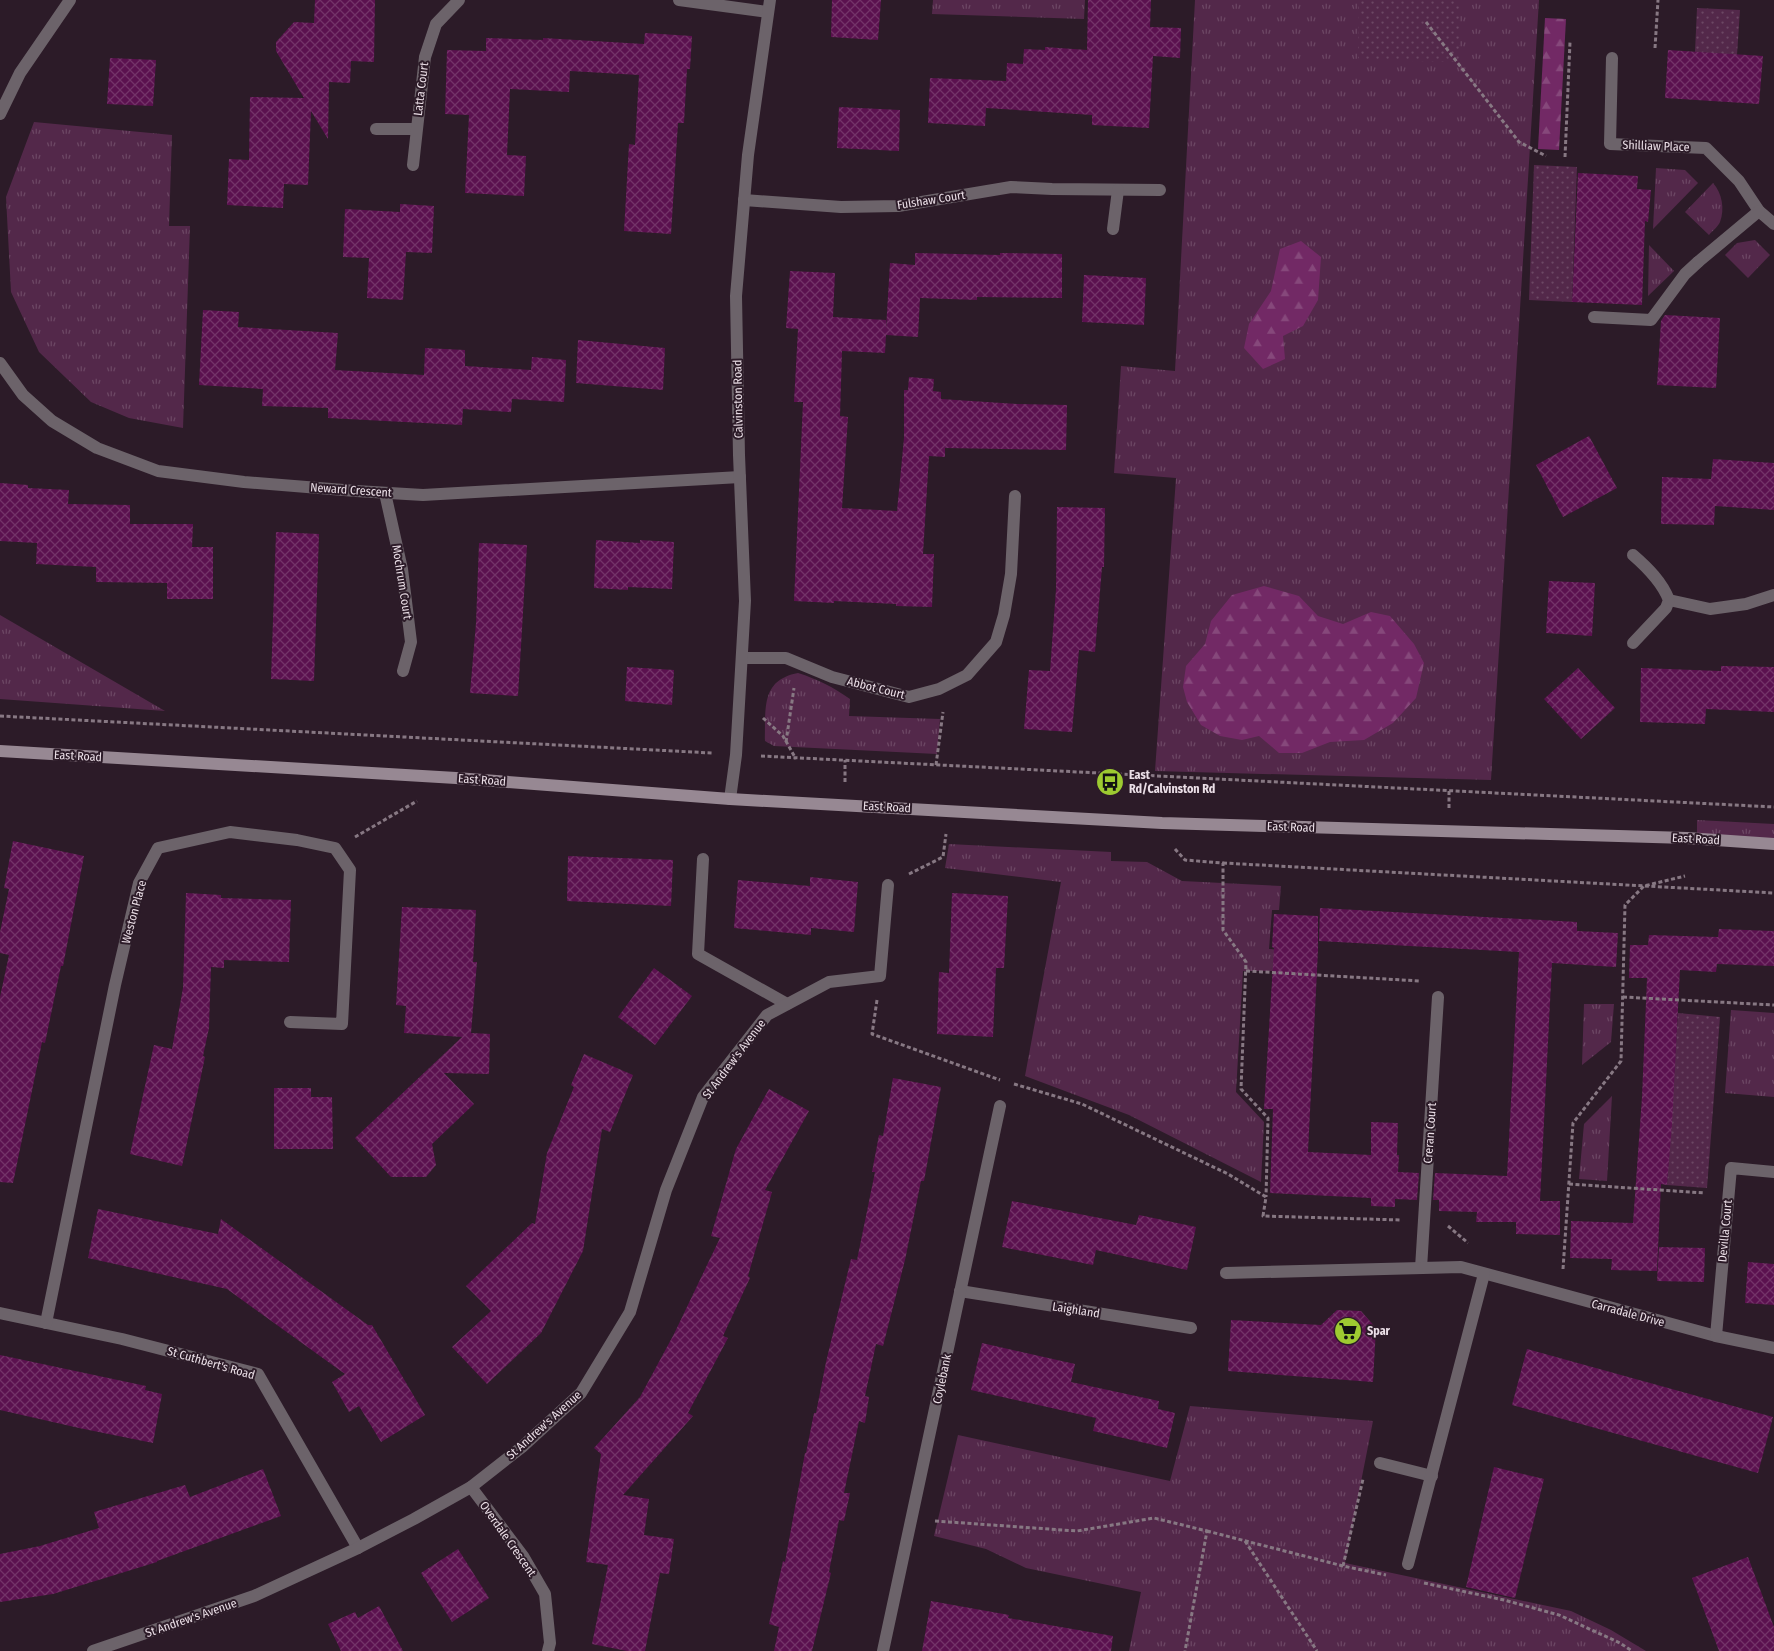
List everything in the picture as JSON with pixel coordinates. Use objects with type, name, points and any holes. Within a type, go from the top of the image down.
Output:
[{"type":"street","points":[[0,114],[20,74],[70,0]]},
{"type":"street","name":"Latta Court","points":[[413,165],[425,57],[436,24],[459,0]]},
{"type":"street","points":[[679,0],[769,6]]},
{"type":"street","name":"Calvinston Road","points":[[730,798],[739,718],[745,601],[736,296],[748,155],[769,6]]},
{"type":"street","name":"Shilliaw Place","points":[[1612,58],[1610,144],[1706,148],[1739,182],[1759,211],[1774,224]]},
{"type":"street","name":"Latta Court","points":[[376,129],[416,129]]},
{"type":"street","name":"Fulshaw Court","points":[[744,200],[841,207],[898,206],[1011,187],[1160,190]]},
{"type":"street","points":[[1113,229],[1118,190]]},
{"type":"street","points":[[1594,317],[1651,320],[1685,274],[1759,211]]},
{"type":"street","name":"Neward Crescent","points":[[2,369],[23,394],[52,421],[97,448],[158,471],[244,482],[385,493],[424,494],[740,477]]},
{"type":"street","name":"Mochrum Court","points":[[385,493],[402,570],[411,642],[403,671]]},
{"type":"street","name":"Abbot Court","points":[[742,658],[786,658],[832,677],[909,697],[944,687],[967,675],[996,642],[1004,615],[1011,574],[1014,496]]},
{"type":"street","points":[[1633,555],[1665,590],[1669,600],[1666,608],[1633,643]]},
{"type":"street","points":[[1669,600],[1710,609],[1746,604],[1774,595]]},
{"type":"street","name":"East Road","points":[[0,751],[456,778],[730,798],[1162,823],[1687,838],[1774,844]]},
{"type":"street","name":"Weston Place","points":[[46,1323],[139,883],[158,848],[230,832],[297,840],[335,848]]},
{"type":"street","points":[[290,1022],[342,1024],[350,870],[335,848]]},
{"type":"street","points":[[703,859],[698,954],[787,1004]]},
{"type":"street","points":[[880,976],[888,885]]},
{"type":"street","name":"St Andrew's Avenue","points":[[93,1651],[254,1596],[358,1548],[471,1487],[522,1447],[581,1393],[630,1312],[666,1190],[703,1098],[767,1015],[829,982],[880,976]]},
{"type":"street","name":"Creran Court","points":[[1421,1268],[1438,997]]},
{"type":"street","name":"Coylebank","points":[[883,1651],[1000,1106]]},
{"type":"street","name":"Devilla Court","points":[[1716,1336],[1731,1168],[1774,1172]]},
{"type":"street","name":"Carradale Drive","points":[[1226,1273],[1461,1267],[1716,1336],[1774,1348]]},
{"type":"street","points":[[1408,1564],[1484,1274]]},
{"type":"street","name":"Laighland","points":[[960,1291],[1191,1328]]},
{"type":"street","name":"St Cuthbert's Road","points":[[0,1313],[122,1339],[258,1374],[358,1548]]},
{"type":"street","points":[[1380,1463],[1432,1476]]},
{"type":"street","name":"Overdale Crescent","points":[[471,1487],[523,1556],[545,1594],[550,1643],[548,1651]]},
{"type":"path","points":[[1654,48],[1658,0]]},
{"type":"path","points":[[1426,22],[1519,142],[1546,156]]},
{"type":"path","points":[[1565,157],[1570,42]]},
{"type":"path","points":[[786,742],[798,663]]},
{"type":"path","points":[[936,765],[944,687]]},
{"type":"path","points":[[0,716],[1774,807]]},
{"type":"path","points":[[739,718],[762,717],[783,736],[796,760]]},
{"type":"path","points":[[335,848],[456,778]]},
{"type":"path","points":[[888,885],[943,857],[949,811]]},
{"type":"path","points":[[1162,823],[1162,833],[1185,860],[1774,893]]},
{"type":"path","points":[[1223,863],[1223,930],[1246,962],[1241,1089],[1268,1118],[1266,1197],[1263,1216],[1444,1222],[1471,1245]]},
{"type":"path","points":[[1554,1268],[1563,1270],[1573,1124],[1621,1061],[1626,905],[1644,886],[1684,876]]},
{"type":"path","points":[[1246,971],[1439,982],[1438,997]]},
{"type":"path","points":[[880,976],[872,1034],[1006,1082]]},
{"type":"path","points":[[1623,998],[1774,1005]]},
{"type":"path","points":[[1012,1084],[1082,1104],[1228,1174],[1266,1197]]},
{"type":"path","points":[[1569,1184],[1728,1195]]},
{"type":"path","points":[[1343,1566],[1368,1460],[1380,1463]]},
{"type":"path","points":[[912,1519],[1077,1531],[1154,1518],[1207,1531],[1185,1651]]},
{"type":"path","points":[[1245,1541],[1316,1651]]},
{"type":"green space","points":[[933,0],[1085,0],[1084,19],[932,14]]},
{"type":"green space","points":[[1195,0],[1539,0],[1491,780],[1155,771],[1176,478],[1114,473],[1121,366],[1175,371]]},
{"type":"green space","points":[[1359,0],[1460,0],[1459,62],[1358,60]]},
{"type":"green space","points":[[1697,8],[1740,10],[1737,55],[1695,52]]},
{"type":"green space","points":[[1545,18],[1566,19],[1559,150],[1538,149]]},
{"type":"green space","points":[[34,122],[172,135],[169,226],[190,226],[183,428],[129,418],[91,402],[39,352],[11,292],[6,197]]},
{"type":"green space","points":[[1534,165],[1577,167],[1572,302],[1529,300]]},
{"type":"green space","points":[[1656,168],[1685,170],[1698,183],[1653,229]]},
{"type":"green space","points":[[1713,183],[1720,196],[1722,217],[1719,224],[1709,235],[1685,212]]},
{"type":"green space","points":[[1755,240],[1770,255],[1748,278],[1725,255],[1737,243]]},
{"type":"green space","points":[[1301,241],[1321,257],[1318,300],[1303,326],[1283,336],[1285,359],[1263,369],[1244,348],[1249,324],[1271,291],[1280,249]]},
{"type":"green space","points":[[1649,245],[1674,271],[1648,296]]},
{"type":"green space","points":[[1264,586],[1299,596],[1318,616],[1343,624],[1371,612],[1390,616],[1414,644],[1424,663],[1416,698],[1393,723],[1364,740],[1330,742],[1302,753],[1279,753],[1259,736],[1242,740],[1220,736],[1201,725],[1187,702],[1183,687],[1186,666],[1205,644],[1211,621],[1232,595]]},
{"type":"green space","points":[[0,615],[165,711],[0,699]]},
{"type":"green space","points":[[798,673],[825,684],[850,699],[849,716],[940,719],[937,754],[774,746],[765,741],[766,708],[771,689],[777,682]]},
{"type":"green space","points":[[1697,820],[1774,824],[1774,839],[1697,835]]},
{"type":"green space","points":[[949,844],[1111,852],[1111,861],[1147,862],[1182,881],[1281,886],[1279,910],[1272,910],[1269,949],[1279,950],[1279,971],[1243,971],[1236,1092],[1264,1122],[1261,1182],[1129,1115],[1025,1076],[1061,882],[945,868]]},
{"type":"green space","points":[[1584,1004],[1614,1004],[1611,1042],[1582,1065]]},
{"type":"green space","points":[[1731,1010],[1774,1013],[1774,1097],[1725,1093]]},
{"type":"green space","points":[[1678,1013],[1720,1017],[1707,1188],[1667,1185]]},
{"type":"green space","points":[[1612,1096],[1607,1181],[1579,1179],[1584,1124]]},
{"type":"green space","points":[[1190,1406],[1373,1421],[1345,1563],[1571,1611],[1611,1630],[1646,1651],[1129,1651],[1141,1592],[1026,1568],[986,1549],[934,1536],[958,1435],[1170,1481]]},
{"type":"building","points":[[315,0],[375,0],[374,62],[351,61],[350,83],[329,82],[328,139],[311,111],[308,185],[284,184],[283,208],[227,205],[229,159],[249,160],[250,97],[304,98],[276,51],[276,42],[294,22],[314,23]]},
{"type":"building","points":[[832,0],[881,0],[878,40],[831,37]]},
{"type":"building","points":[[1088,0],[1151,0],[1150,27],[1181,28],[1180,58],[1153,56],[1149,128],[1092,125],[1092,115],[986,108],[985,126],[928,123],[930,78],[1006,81],[1007,63],[1023,64],[1024,49],[1045,50],[1045,47],[1087,50]]},
{"type":"building","points":[[645,33],[692,36],[690,69],[687,69],[684,123],[678,123],[671,234],[624,231],[629,144],[635,145],[639,75],[570,71],[569,92],[510,89],[507,155],[526,156],[524,196],[465,193],[469,115],[445,114],[447,50],[486,51],[486,38],[543,40],[543,38],[644,44]]},
{"type":"building","points":[[1668,50],[1763,56],[1759,104],[1665,98]]},
{"type":"building","points":[[110,58],[156,60],[153,106],[107,104]]},
{"type":"building","points":[[839,107],[900,110],[899,151],[837,148]]},
{"type":"building","points":[[1578,173],[1638,176],[1637,189],[1651,190],[1648,222],[1645,221],[1642,305],[1572,302]]},
{"type":"building","points":[[400,204],[434,206],[432,253],[406,252],[403,300],[367,298],[369,258],[343,257],[345,209],[400,212]]},
{"type":"building","points":[[915,253],[1062,254],[1062,298],[977,297],[977,300],[920,298],[918,337],[886,335],[885,353],[842,351],[840,416],[848,417],[842,508],[897,511],[904,438],[904,390],[908,390],[909,377],[934,379],[933,391],[941,392],[941,399],[1067,405],[1066,450],[945,448],[945,457],[929,456],[923,554],[934,554],[932,607],[834,601],[834,603],[794,601],[803,402],[794,402],[798,329],[786,328],[790,271],[835,273],[833,317],[886,320],[886,329],[890,263],[915,265]]},
{"type":"building","points":[[1084,275],[1146,278],[1144,325],[1082,322]]},
{"type":"building","points":[[203,310],[239,312],[238,327],[338,333],[335,370],[424,375],[425,348],[465,350],[465,366],[531,370],[532,357],[566,360],[564,402],[512,399],[511,412],[463,409],[462,425],[328,418],[328,408],[262,406],[263,389],[199,385]]},
{"type":"building","points":[[1665,315],[1720,318],[1716,388],[1657,385],[1661,321]]},
{"type":"building","points":[[578,340],[665,348],[663,390],[576,383]]},
{"type":"building","points":[[1589,436],[1617,488],[1563,517],[1536,465]]},
{"type":"building","points":[[1713,459],[1774,463],[1774,510],[1715,506],[1714,525],[1661,524],[1662,477],[1711,479]]},
{"type":"building","points":[[0,483],[28,485],[28,488],[69,490],[68,504],[130,505],[130,524],[193,524],[192,547],[213,547],[213,599],[167,599],[167,583],[96,582],[96,567],[36,564],[37,543],[0,541]]},
{"type":"building","points":[[1057,507],[1105,508],[1104,567],[1102,567],[1095,652],[1079,650],[1072,732],[1024,729],[1029,670],[1050,671],[1056,589]]},
{"type":"building","points":[[276,532],[319,534],[314,681],[271,679]]},
{"type":"building","points":[[596,540],[640,543],[640,540],[674,542],[672,589],[628,587],[628,590],[594,588]]},
{"type":"building","points":[[479,543],[527,545],[518,696],[470,693],[476,623]]},
{"type":"building","points":[[1549,581],[1595,583],[1592,636],[1546,633]]},
{"type":"building","points":[[1721,666],[1774,667],[1774,712],[1706,709],[1705,724],[1640,722],[1641,668],[1721,671]]},
{"type":"building","points":[[627,667],[674,670],[672,705],[625,701]]},
{"type":"building","points":[[1578,668],[1615,708],[1581,739],[1544,699]]},
{"type":"building","points":[[13,841],[84,856],[63,966],[61,966],[45,1043],[42,1042],[13,1183],[0,1182],[0,997],[9,955],[0,953],[0,932],[9,889],[4,888]]},
{"type":"building","points":[[568,856],[673,860],[671,906],[567,901]]},
{"type":"building","points":[[810,877],[858,882],[854,932],[811,928],[811,935],[734,928],[738,880],[810,886]]},
{"type":"building","points":[[186,893],[221,895],[221,898],[291,900],[289,962],[224,960],[224,968],[211,967],[209,1028],[203,1056],[205,1057],[182,1166],[130,1154],[154,1045],[172,1049],[183,988]]},
{"type":"building","points":[[952,893],[1008,896],[1004,968],[996,968],[993,1037],[937,1034],[939,972],[949,973]]},
{"type":"building","points":[[402,907],[476,910],[473,962],[477,962],[471,1033],[490,1034],[489,1074],[444,1073],[474,1104],[432,1144],[436,1165],[426,1177],[391,1177],[355,1138],[462,1037],[404,1033],[406,1006],[396,1005]]},
{"type":"building","points":[[1320,908],[1577,922],[1577,931],[1618,933],[1616,967],[1552,963],[1540,1201],[1560,1201],[1560,1235],[1516,1234],[1516,1222],[1476,1222],[1477,1212],[1439,1211],[1439,1200],[1433,1200],[1435,1173],[1507,1176],[1519,952],[1319,941]]},
{"type":"building","points":[[1274,914],[1318,916],[1308,1152],[1371,1155],[1371,1122],[1398,1123],[1398,1172],[1419,1173],[1417,1200],[1395,1199],[1395,1207],[1371,1206],[1371,1198],[1270,1193],[1273,1109],[1264,1109],[1274,948],[1272,947]]},
{"type":"building","points":[[1719,929],[1774,931],[1774,966],[1717,964],[1716,972],[1680,970],[1672,1124],[1667,1185],[1661,1184],[1657,1271],[1611,1270],[1612,1259],[1570,1258],[1571,1221],[1633,1223],[1642,1097],[1647,978],[1629,978],[1630,945],[1648,945],[1649,935],[1718,937]]},
{"type":"building","points":[[654,968],[692,996],[655,1045],[618,1017]]},
{"type":"building","points":[[584,1054],[633,1075],[610,1132],[602,1129],[583,1251],[541,1333],[487,1384],[452,1347],[491,1311],[466,1286],[532,1223],[535,1224],[547,1153],[574,1087],[571,1085]]},
{"type":"building","points":[[893,1078],[941,1087],[924,1181],[921,1181],[905,1260],[883,1346],[876,1344],[865,1396],[869,1397],[865,1423],[859,1421],[844,1493],[850,1493],[844,1521],[839,1520],[829,1572],[831,1573],[812,1651],[774,1651],[779,1627],[769,1624],[783,1561],[785,1562],[805,1453],[814,1413],[816,1413],[826,1362],[851,1259],[857,1260],[875,1172],[872,1172],[879,1135],[883,1136]]},
{"type":"building","points":[[274,1088],[311,1088],[311,1097],[332,1097],[333,1149],[274,1149]]},
{"type":"building","points":[[769,1089],[809,1111],[765,1190],[772,1192],[748,1276],[750,1278],[723,1336],[728,1338],[688,1413],[693,1416],[623,1495],[649,1499],[644,1535],[674,1539],[669,1574],[660,1573],[645,1651],[627,1651],[592,1644],[608,1565],[586,1562],[601,1454],[594,1448],[640,1397],[674,1334],[720,1238],[711,1236],[736,1149]]},
{"type":"building","points":[[1012,1201],[1136,1225],[1139,1215],[1196,1227],[1187,1270],[1096,1250],[1093,1265],[1002,1247]]},
{"type":"building","points":[[98,1209],[218,1234],[221,1219],[368,1325],[372,1325],[425,1415],[381,1442],[359,1406],[349,1412],[332,1382],[345,1374],[227,1289],[88,1258]]},
{"type":"building","points":[[1659,1247],[1705,1248],[1704,1282],[1657,1281]]},
{"type":"building","points":[[1748,1262],[1774,1264],[1774,1305],[1745,1303]]},
{"type":"building","points":[[1337,1310],[1361,1311],[1376,1328],[1373,1382],[1228,1371],[1231,1320],[1321,1325]]},
{"type":"building","points":[[982,1343],[1075,1364],[1071,1382],[1159,1401],[1158,1409],[1175,1413],[1167,1448],[1093,1431],[1096,1418],[971,1390]]},
{"type":"building","points":[[1527,1349],[1773,1417],[1758,1473],[1512,1405]]},
{"type":"building","points":[[0,1355],[146,1386],[145,1390],[162,1394],[153,1443],[0,1410]]},
{"type":"building","points":[[1494,1467],[1544,1479],[1515,1598],[1466,1587]]},
{"type":"building","points":[[263,1469],[281,1516],[157,1562],[53,1594],[0,1602],[0,1554],[40,1546],[99,1528],[94,1512],[185,1485],[190,1497]]},
{"type":"building","points":[[458,1549],[489,1598],[452,1622],[421,1573]]},
{"type":"building","points":[[1748,1557],[1774,1627],[1774,1651],[1719,1651],[1692,1578]]},
{"type":"building","points":[[931,1601],[1009,1615],[1008,1618],[1113,1636],[1111,1651],[922,1651]]},
{"type":"building","points":[[379,1606],[403,1651],[341,1651],[328,1624],[355,1612],[358,1618]]},
{"type":"place","name":"East Rd/Calvinston Rd","points":[[1110,782]]},
{"type":"place","name":"Spar","points":[[1348,1331]]}]
